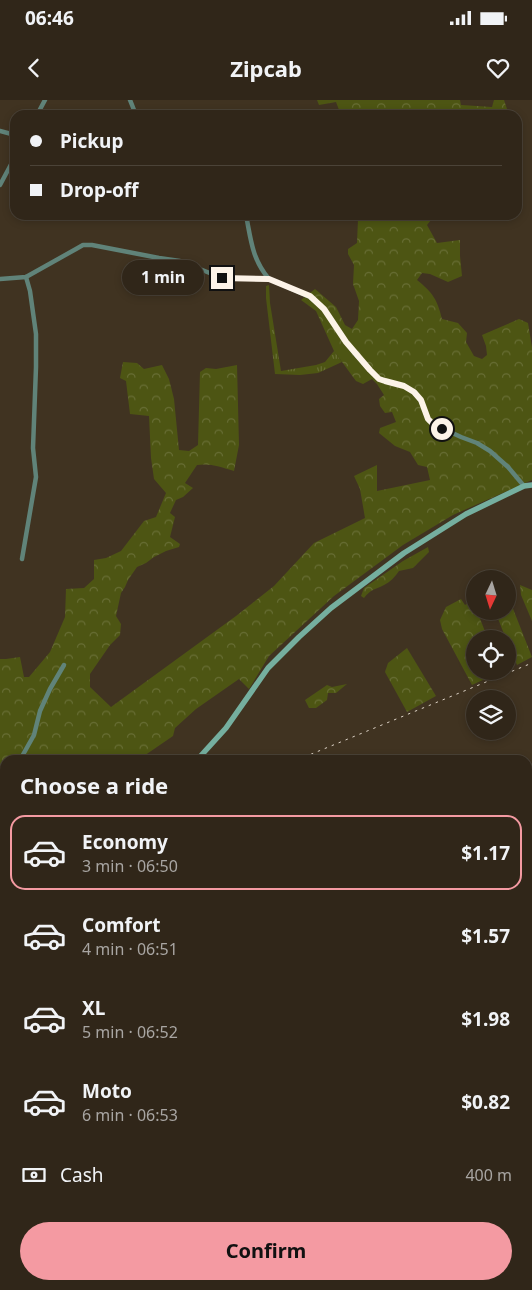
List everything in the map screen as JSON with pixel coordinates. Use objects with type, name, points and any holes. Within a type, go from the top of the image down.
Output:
[{"type":"main road","points":[[202,755],[226,728],[268,668],[330,608],[404,553],[466,514],[524,486],[532,485]]},
{"type":"street","points":[[0,184],[10,166]]},
{"type":"street","points":[[247,220],[254,255],[259,266],[269,279]]},
{"type":"street","points":[[0,279],[26,277],[84,245],[92,245],[180,261],[222,278],[269,279],[310,296],[324,309],[356,355],[379,379],[404,386],[414,392],[421,400],[428,419],[433,424],[477,443],[490,451],[508,467],[524,486]]},
{"type":"street","points":[[22,558],[36,477],[33,448],[36,334],[30,291],[26,277]]},
{"type":"street","points":[[23,755],[34,735],[40,711],[50,689],[64,665]]},
{"type":"green space","points":[[317,100],[460,100],[461,105],[492,107],[494,100],[504,100],[507,110],[339,110],[336,102],[319,105]]},
{"type":"green space","points":[[358,220],[431,220],[427,225],[437,243],[460,240],[462,276],[448,282],[430,274],[422,273],[417,280],[434,297],[442,319],[458,323],[467,333],[466,342],[474,356],[482,359],[487,355],[482,335],[519,319],[528,323],[532,347],[532,480],[453,515],[403,545],[334,596],[269,656],[249,689],[239,679],[196,709],[175,728],[173,736],[145,755],[0,755],[0,659],[20,657],[24,677],[29,677],[50,652],[65,617],[66,589],[84,588],[94,579],[94,560],[106,558],[121,551],[144,521],[156,517],[166,493],[154,479],[149,416],[130,414],[126,381],[120,378],[123,362],[137,363],[144,369],[162,365],[169,379],[174,399],[179,450],[189,451],[198,445],[200,372],[206,368],[216,369],[237,365],[239,445],[234,471],[211,465],[197,465],[185,483],[193,488],[183,497],[176,500],[170,513],[175,517],[170,537],[180,544],[179,547],[166,551],[137,567],[121,593],[116,616],[121,624],[120,635],[110,645],[90,674],[90,687],[111,707],[274,586],[314,543],[365,518],[360,489],[354,476],[377,465],[377,491],[430,480],[427,467],[418,465],[410,452],[395,446],[379,433],[380,428],[396,422],[392,412],[385,413],[380,406],[379,399],[384,395],[372,379],[363,384],[356,381],[334,351],[316,311],[301,300],[315,289],[336,307],[345,325],[352,329],[358,320],[359,301],[353,284],[354,265],[348,254],[348,249],[357,243]]},
{"type":"green space","points":[[269,285],[281,371],[325,362],[334,351],[342,362],[318,373],[300,375],[275,374],[266,298],[266,286]]},
{"type":"green space","points":[[428,547],[429,552],[413,568],[399,571],[386,584],[371,591],[364,598],[361,596],[364,588],[403,561]]},
{"type":"green space","points":[[520,585],[532,590],[532,621],[521,595]]},
{"type":"green space","points":[[461,599],[466,604],[466,620],[481,620],[484,630],[466,630],[466,674],[442,629],[440,620],[446,607]]},
{"type":"green space","points":[[516,616],[532,657],[517,665],[516,630],[502,630],[499,620],[516,620]]},
{"type":"green space","points":[[407,648],[436,696],[407,712],[385,672],[388,663]]},
{"type":"green space","points":[[469,680],[483,680],[472,685]]},
{"type":"green space","points":[[347,684],[336,693],[328,693],[327,700],[316,708],[309,708],[305,700],[327,685],[332,687]]},
{"type":"railway","points":[[309,755],[532,663]]},
{"type":"route","points":[[222,278],[269,279],[310,296],[324,309],[346,342],[370,370],[379,379],[404,386],[414,392],[421,400],[428,419],[442,429]]}]
